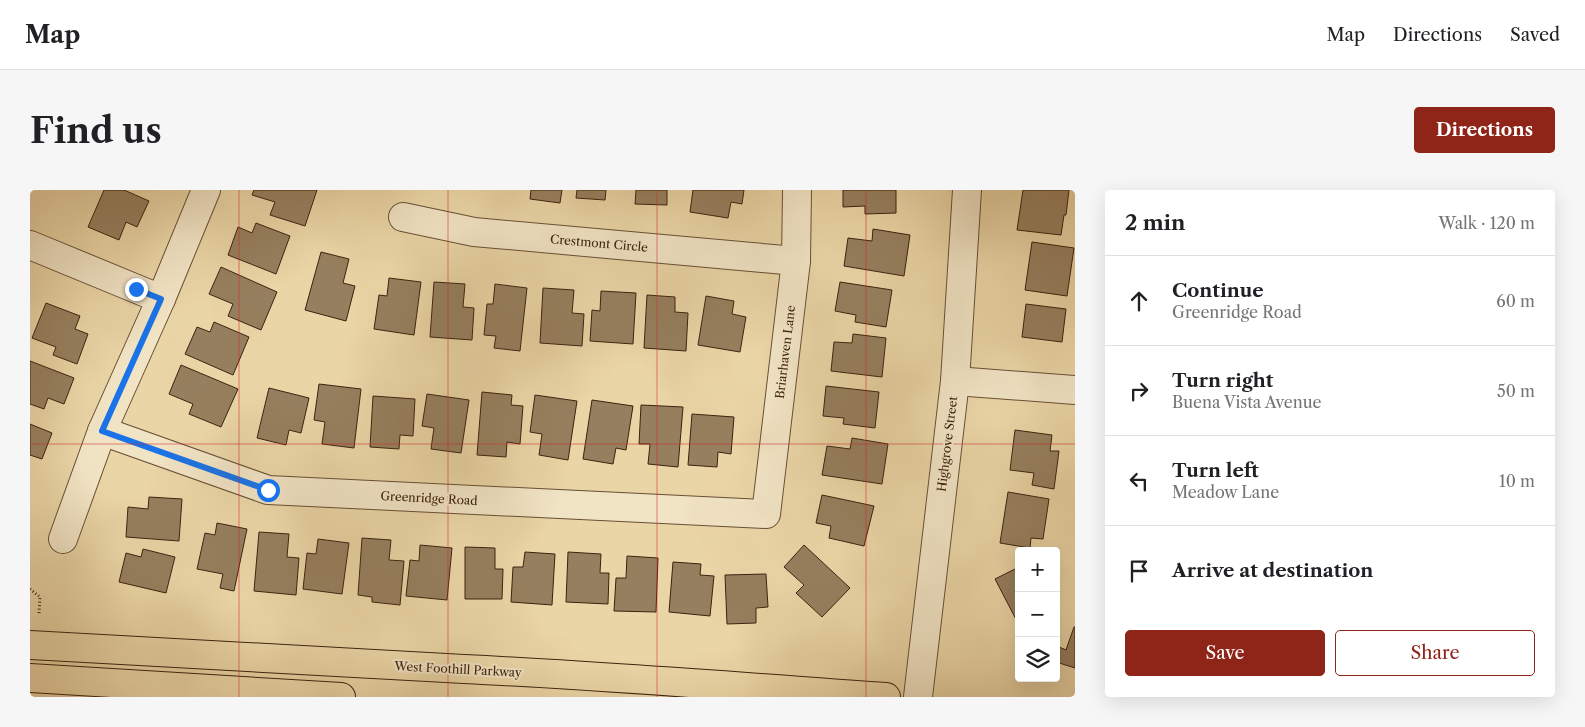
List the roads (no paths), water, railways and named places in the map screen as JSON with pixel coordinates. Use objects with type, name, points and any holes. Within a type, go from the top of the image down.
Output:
[{"type":"main road","name":"West Foothill Parkway","points":[[30,645],[726,684],[886,697]]},
{"type":"main road","points":[[30,678],[341,697]]},
{"type":"street","points":[[63,539],[102,431],[161,299],[206,190]]},
{"type":"street","name":"Briarhaven Lane","points":[[766,514],[796,261],[797,190]]},
{"type":"street","name":"Highgrove Street","points":[[918,697],[954,381],[967,190]]},
{"type":"street","name":"Crestmont Circle","points":[[403,216],[474,232],[796,261]]},
{"type":"street","points":[[30,245],[161,299]]},
{"type":"street","points":[[954,381],[1075,390]]},
{"type":"street","name":"Greenridge Road","points":[[102,431],[268,490],[766,514]]}]
